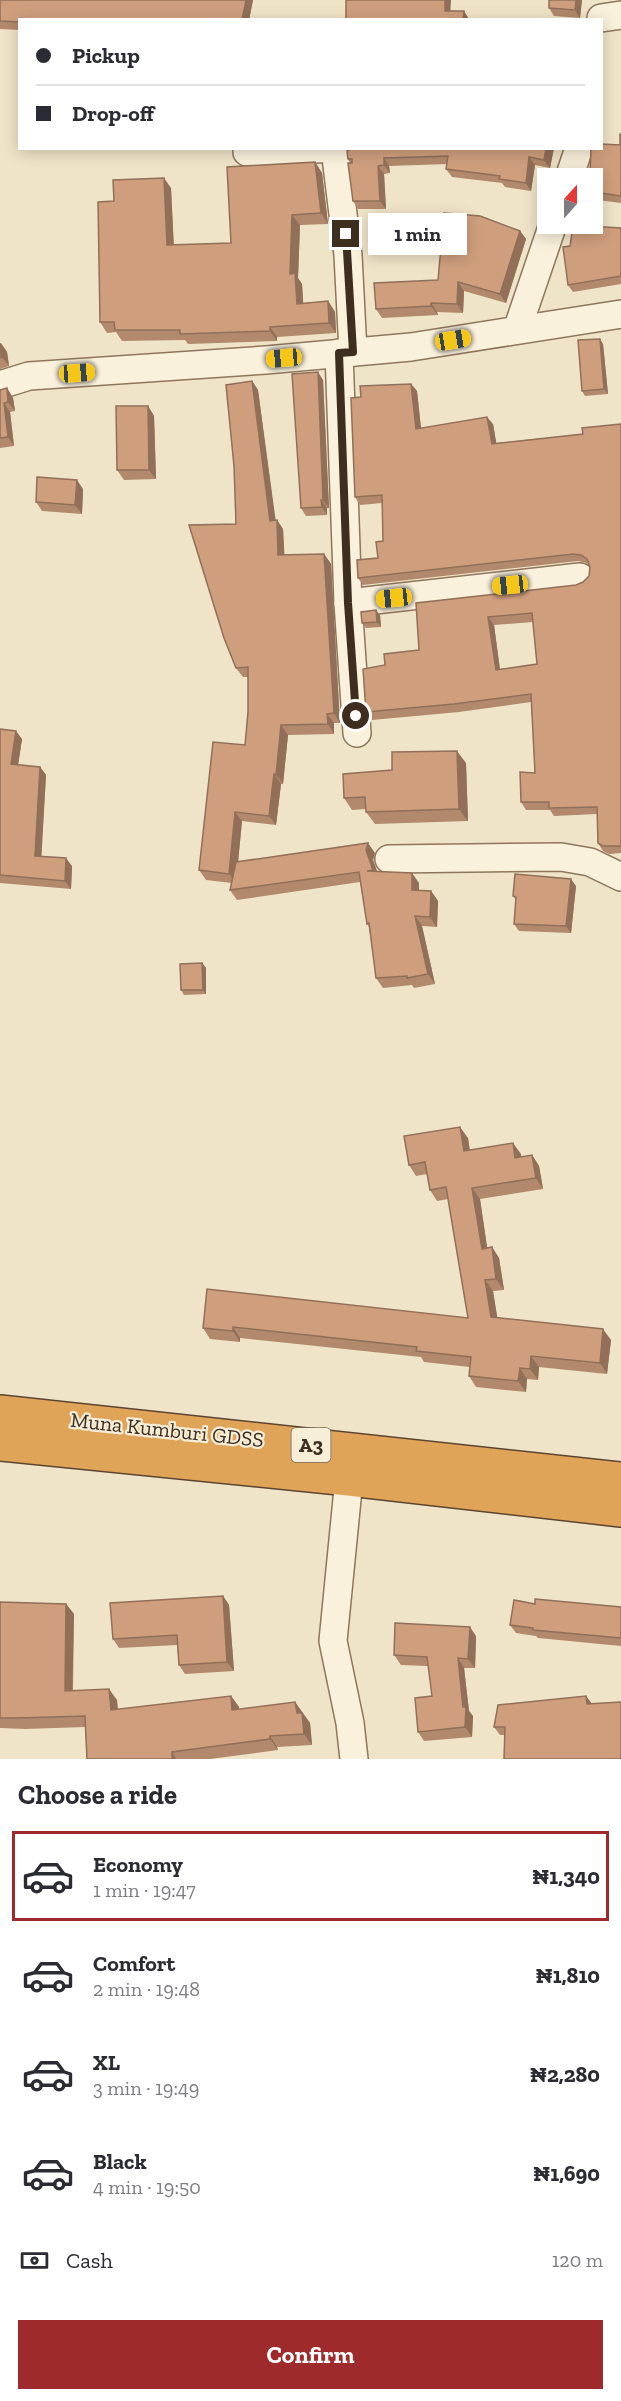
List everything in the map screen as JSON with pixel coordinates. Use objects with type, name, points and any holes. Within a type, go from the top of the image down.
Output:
[{"type":"highway","name":"Muna Kumburi GDSS","points":[[0,1412],[621,1479]]},
{"type":"highway","name":"Muna Kumburi GDSS","points":[[0,1444],[349,1479],[621,1510]]},
{"type":"street","points":[[247,152],[306,150]]},
{"type":"street","points":[[336,150],[348,255],[346,353],[348,603],[357,733]]},
{"type":"street","points":[[572,168],[578,150]]},
{"type":"street","points":[[517,330],[551,234]]},
{"type":"street","points":[[0,385],[30,376],[411,347],[621,314]]},
{"type":"street","points":[[348,603],[580,577]]},
{"type":"street","points":[[389,859],[561,856],[590,862],[621,877]]},
{"type":"street","points":[[349,1479],[333,1641],[350,1723],[354,1759]]},
{"type":"building","points":[[0,0],[246,0],[242,18],[18,18],[18,22],[0,21]]},
{"type":"building","points":[[346,0],[445,0],[445,11],[464,11],[463,18],[346,18]]},
{"type":"building","points":[[549,0],[576,0],[575,10],[549,8]]},
{"type":"building","points":[[621,134],[621,196],[603,193],[603,168],[590,168],[591,150],[603,150],[603,144],[620,145]]},
{"type":"building","points":[[546,150],[544,160],[529,157],[526,183],[499,179],[500,176],[446,169],[448,156],[384,158],[384,165],[378,166],[380,201],[353,201],[348,163],[352,163],[352,159],[348,159],[347,151]]},
{"type":"building","points":[[315,162],[321,213],[292,215],[290,274],[295,273],[297,304],[328,301],[329,323],[270,327],[270,331],[180,334],[180,330],[115,330],[114,322],[100,322],[98,202],[114,201],[113,180],[164,178],[167,245],[231,243],[227,167]]},
{"type":"building","points":[[444,213],[480,216],[520,231],[500,294],[458,282],[457,304],[431,303],[431,306],[376,309],[374,283],[438,280]]},
{"type":"building","points":[[603,227],[621,228],[621,276],[568,285],[563,247],[570,246],[572,234],[603,234]]},
{"type":"building","points":[[600,339],[604,389],[582,391],[578,340]]},
{"type":"building","points":[[318,372],[323,500],[321,500],[322,507],[301,508],[292,374]]},
{"type":"building","points":[[252,381],[270,521],[277,520],[278,555],[324,554],[334,713],[327,714],[328,724],[281,725],[269,816],[235,812],[229,874],[199,870],[213,742],[245,745],[248,667],[236,668],[224,638],[189,525],[236,524],[234,466],[226,385]]},
{"type":"building","points":[[411,384],[416,429],[487,417],[492,444],[583,434],[582,428],[621,424],[621,846],[603,846],[598,843],[597,807],[549,808],[549,802],[521,802],[520,772],[535,773],[531,694],[366,712],[363,669],[385,665],[384,654],[419,650],[416,603],[576,585],[589,576],[590,567],[587,559],[573,554],[358,578],[357,560],[378,558],[376,542],[383,541],[382,495],[355,497],[351,398],[361,397],[360,386]],"holes":[[[532,613],[537,664],[496,670],[488,617]]]},
{"type":"building","points":[[7,388],[8,402],[4,403],[8,437],[0,438],[0,390]]},
{"type":"building","points":[[116,406],[148,406],[149,470],[117,470]]},
{"type":"building","points":[[37,477],[77,480],[75,505],[36,502]]},
{"type":"building","points":[[376,610],[377,622],[362,623],[361,612]]},
{"type":"building","points":[[0,729],[16,731],[11,764],[40,767],[35,856],[66,858],[65,881],[0,875]]},
{"type":"building","points":[[457,751],[459,809],[366,812],[365,797],[344,798],[343,774],[392,770],[392,752]]},
{"type":"building","points":[[368,843],[366,850],[373,870],[367,871],[412,873],[412,890],[431,891],[430,917],[415,916],[428,974],[407,978],[407,976],[376,978],[359,872],[230,890],[236,862]]},
{"type":"building","points":[[515,874],[571,879],[566,926],[514,924]]},
{"type":"building","points":[[202,963],[203,990],[181,990],[180,964]]},
{"type":"building","points":[[460,1127],[464,1151],[513,1143],[515,1158],[532,1155],[536,1178],[472,1188],[482,1249],[492,1247],[496,1279],[485,1280],[491,1317],[603,1329],[600,1363],[531,1356],[530,1369],[520,1368],[518,1381],[469,1376],[471,1357],[416,1351],[417,1347],[233,1327],[233,1331],[203,1328],[207,1289],[468,1318],[446,1187],[430,1190],[425,1162],[409,1165],[404,1136]]},
{"type":"building","points":[[223,1596],[227,1662],[179,1665],[177,1635],[113,1639],[110,1603]]},
{"type":"building","points":[[535,1599],[621,1607],[621,1638],[533,1630],[533,1628],[510,1625],[514,1600],[535,1604]]},
{"type":"building","points":[[0,1602],[66,1604],[65,1691],[109,1689],[111,1710],[231,1696],[232,1710],[295,1702],[297,1713],[302,1713],[304,1734],[270,1736],[270,1739],[172,1752],[172,1759],[87,1759],[85,1716],[0,1718]]},
{"type":"building","points":[[395,1623],[470,1627],[468,1659],[458,1658],[463,1707],[466,1707],[465,1727],[418,1732],[415,1698],[432,1696],[427,1657],[394,1655]]},
{"type":"building","points":[[586,1696],[587,1704],[621,1702],[621,1759],[504,1759],[505,1727],[494,1727],[498,1705]]},
{"type":"route","points":[[346,234],[353,352],[339,353],[348,603],[356,716]]}]
